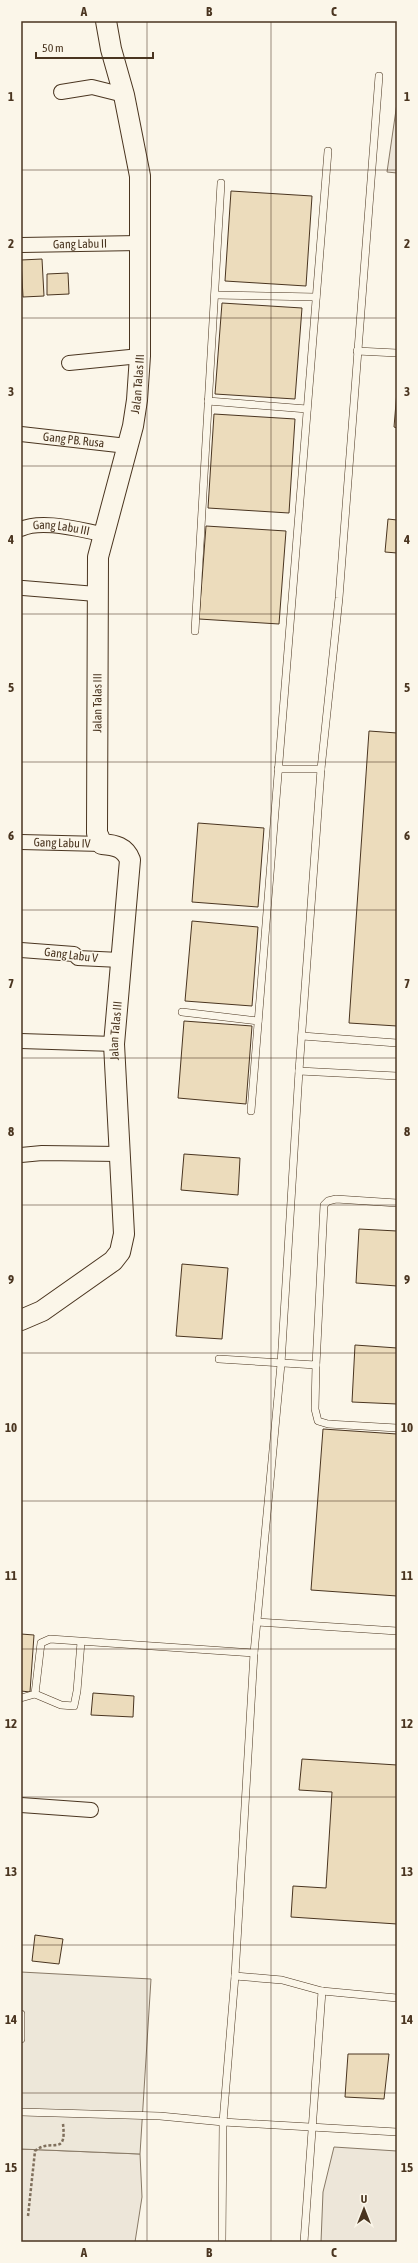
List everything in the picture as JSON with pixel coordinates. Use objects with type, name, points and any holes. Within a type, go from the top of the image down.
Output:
[{"type":"street","name":"Jalan Talas III","points":[[21,1320],[42,1311],[117,1257],[124,1234],[114,1044],[120,960],[130,860],[128,854],[120,847],[102,844],[96,829],[96,594],[98,557],[102,534],[127,446],[137,400],[140,356],[140,176],[124,95],[111,49],[106,21]]},
{"type":"street","points":[[61,92],[92,88],[124,95]]},
{"type":"street","name":"Gang Labu II","points":[[21,245],[139,243]]},
{"type":"street","points":[[69,363],[140,356]]},
{"type":"street","name":"Gang PB. Rusa","points":[[21,434],[127,446]]},
{"type":"street","name":"Gang Labu III","points":[[21,529],[33,525],[69,527],[102,534]]},
{"type":"street","points":[[23,588],[96,594]]},
{"type":"street","name":"Gang Labu IV","points":[[21,842],[102,844]]},
{"type":"street","name":"Gang Labu V","points":[[21,950],[74,954],[78,958],[120,960]]},
{"type":"street","points":[[21,1041],[114,1044]]},
{"type":"street","points":[[21,1155],[42,1153],[119,1154]]},
{"type":"street","points":[[21,1805],[91,1810]]},
{"type":"lane","points":[[222,2242],[223,2122],[235,1976],[254,1653],[281,1364],[299,1071],[321,769],[339,598],[357,351],[380,76]]},
{"type":"lane","points":[[251,1111],[328,151]]},
{"type":"lane","points":[[195,631],[221,183]]},
{"type":"lane","points":[[214,295],[316,297]]},
{"type":"lane","points":[[357,351],[397,353]]},
{"type":"lane","points":[[208,401],[307,409]]},
{"type":"lane","points":[[278,769],[321,769]]},
{"type":"lane","points":[[182,1012],[258,1020]]},
{"type":"lane","points":[[302,1036],[397,1043]]},
{"type":"lane","points":[[299,1071],[397,1076]]},
{"type":"lane","points":[[397,1203],[336,1199],[328,1201],[324,1205],[315,1409],[318,1421],[328,1424],[397,1428]]},
{"type":"lane","points":[[219,1359],[316,1365]]},
{"type":"lane","points":[[257,1622],[397,1631]]},
{"type":"lane","points":[[35,1694],[41,1643],[50,1639],[254,1653]]},
{"type":"lane","points":[[21,1698],[35,1694],[62,1704],[74,1706],[77,1691],[81,1642]]},
{"type":"lane","points":[[235,1976],[282,1980],[322,1991],[397,1998]]},
{"type":"lane","points":[[304,2242],[322,1991]]},
{"type":"lane","points":[[21,2014],[21,2040]]},
{"type":"lane","points":[[21,2112],[61,2111],[160,2116],[223,2122],[397,2132]]},
{"type":"path","points":[[28,2216],[35,2151],[39,2148],[60,2145],[63,2142],[65,2138],[61,2111]]},
{"type":"shaded area","points":[[397,103],[397,173],[387,172]]},
{"type":"shaded area","points":[[21,1972],[151,1979],[140,2154],[21,2149]]},
{"type":"shaded area","points":[[334,2147],[397,2151],[397,2242],[321,2242],[323,2192]]},
{"type":"shaded area","points":[[21,2149],[140,2154],[142,2197],[135,2242],[21,2242]]},
{"type":"building","points":[[231,191],[312,196],[306,286],[225,281]]},
{"type":"building","points":[[42,259],[44,296],[23,297],[21,260]]},
{"type":"building","points":[[68,273],[69,294],[47,295],[47,274]]},
{"type":"building","points":[[222,303],[302,308],[295,399],[215,394]]},
{"type":"building","points":[[397,391],[397,428],[394,427]]},
{"type":"building","points":[[214,414],[295,419],[289,513],[208,508]]},
{"type":"building","points":[[388,519],[397,520],[397,553],[385,552]]},
{"type":"building","points":[[206,526],[286,531],[279,624],[199,619]]},
{"type":"building","points":[[369,731],[397,733],[397,1026],[349,1023]]},
{"type":"building","points":[[198,823],[264,828],[258,907],[192,902]]},
{"type":"building","points":[[192,921],[258,927],[252,1006],[185,1001]]},
{"type":"building","points":[[184,1021],[252,1026],[246,1104],[178,1098]]},
{"type":"building","points":[[184,1154],[240,1158],[238,1195],[181,1190]]},
{"type":"building","points":[[359,1229],[397,1231],[397,1286],[356,1283]]},
{"type":"building","points":[[182,1264],[228,1268],[222,1339],[176,1336]]},
{"type":"building","points":[[355,1345],[397,1348],[397,1404],[352,1402]]},
{"type":"building","points":[[323,1429],[397,1434],[397,1596],[311,1590]]},
{"type":"building","points":[[21,1634],[34,1635],[30,1692],[21,1691]]},
{"type":"building","points":[[93,1693],[134,1696],[133,1717],[91,1715]]},
{"type":"building","points":[[302,1759],[397,1765],[397,1924],[291,1917],[293,1886],[326,1888],[332,1792],[299,1790]]},
{"type":"building","points":[[35,1935],[63,1939],[59,1964],[32,1961]]},
{"type":"building","points":[[348,2054],[389,2054],[384,2099],[345,2097]]}]
